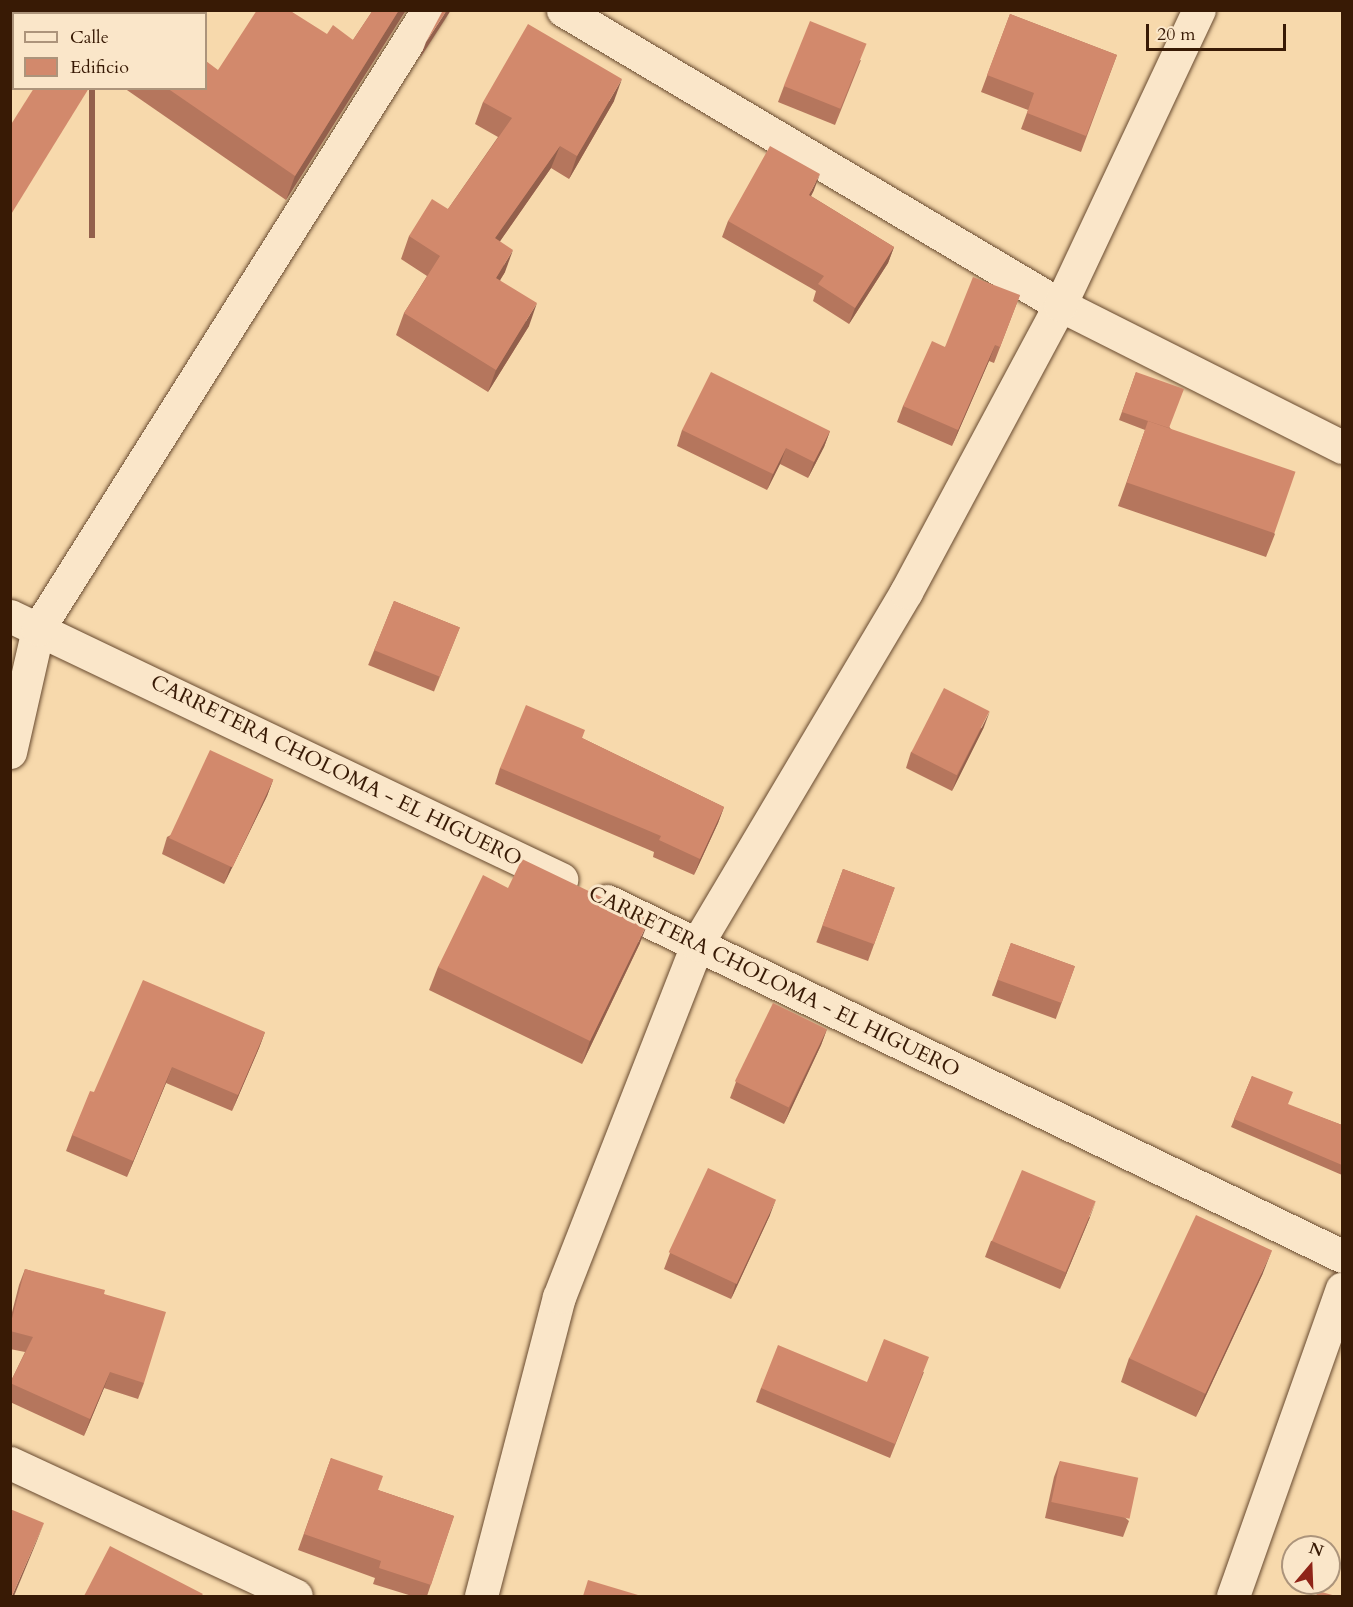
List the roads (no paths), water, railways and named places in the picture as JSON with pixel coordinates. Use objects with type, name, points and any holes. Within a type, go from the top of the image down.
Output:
[{"type":"street","points":[[10,752],[24,622],[428,10]]},
{"type":"street","points":[[563,10],[1060,305],[1342,447]]},
{"type":"street","points":[[481,1596],[559,1297],[697,944],[906,592],[1060,305],[1199,10]]},
{"type":"street","name":"CARRETERA CHOLOMA - EL HIGUERO","points":[[24,622],[1342,1256]]},
{"type":"street","points":[[1233,1596],[1342,1289]]},
{"type":"street","points":[[10,1463],[296,1596]]}]
